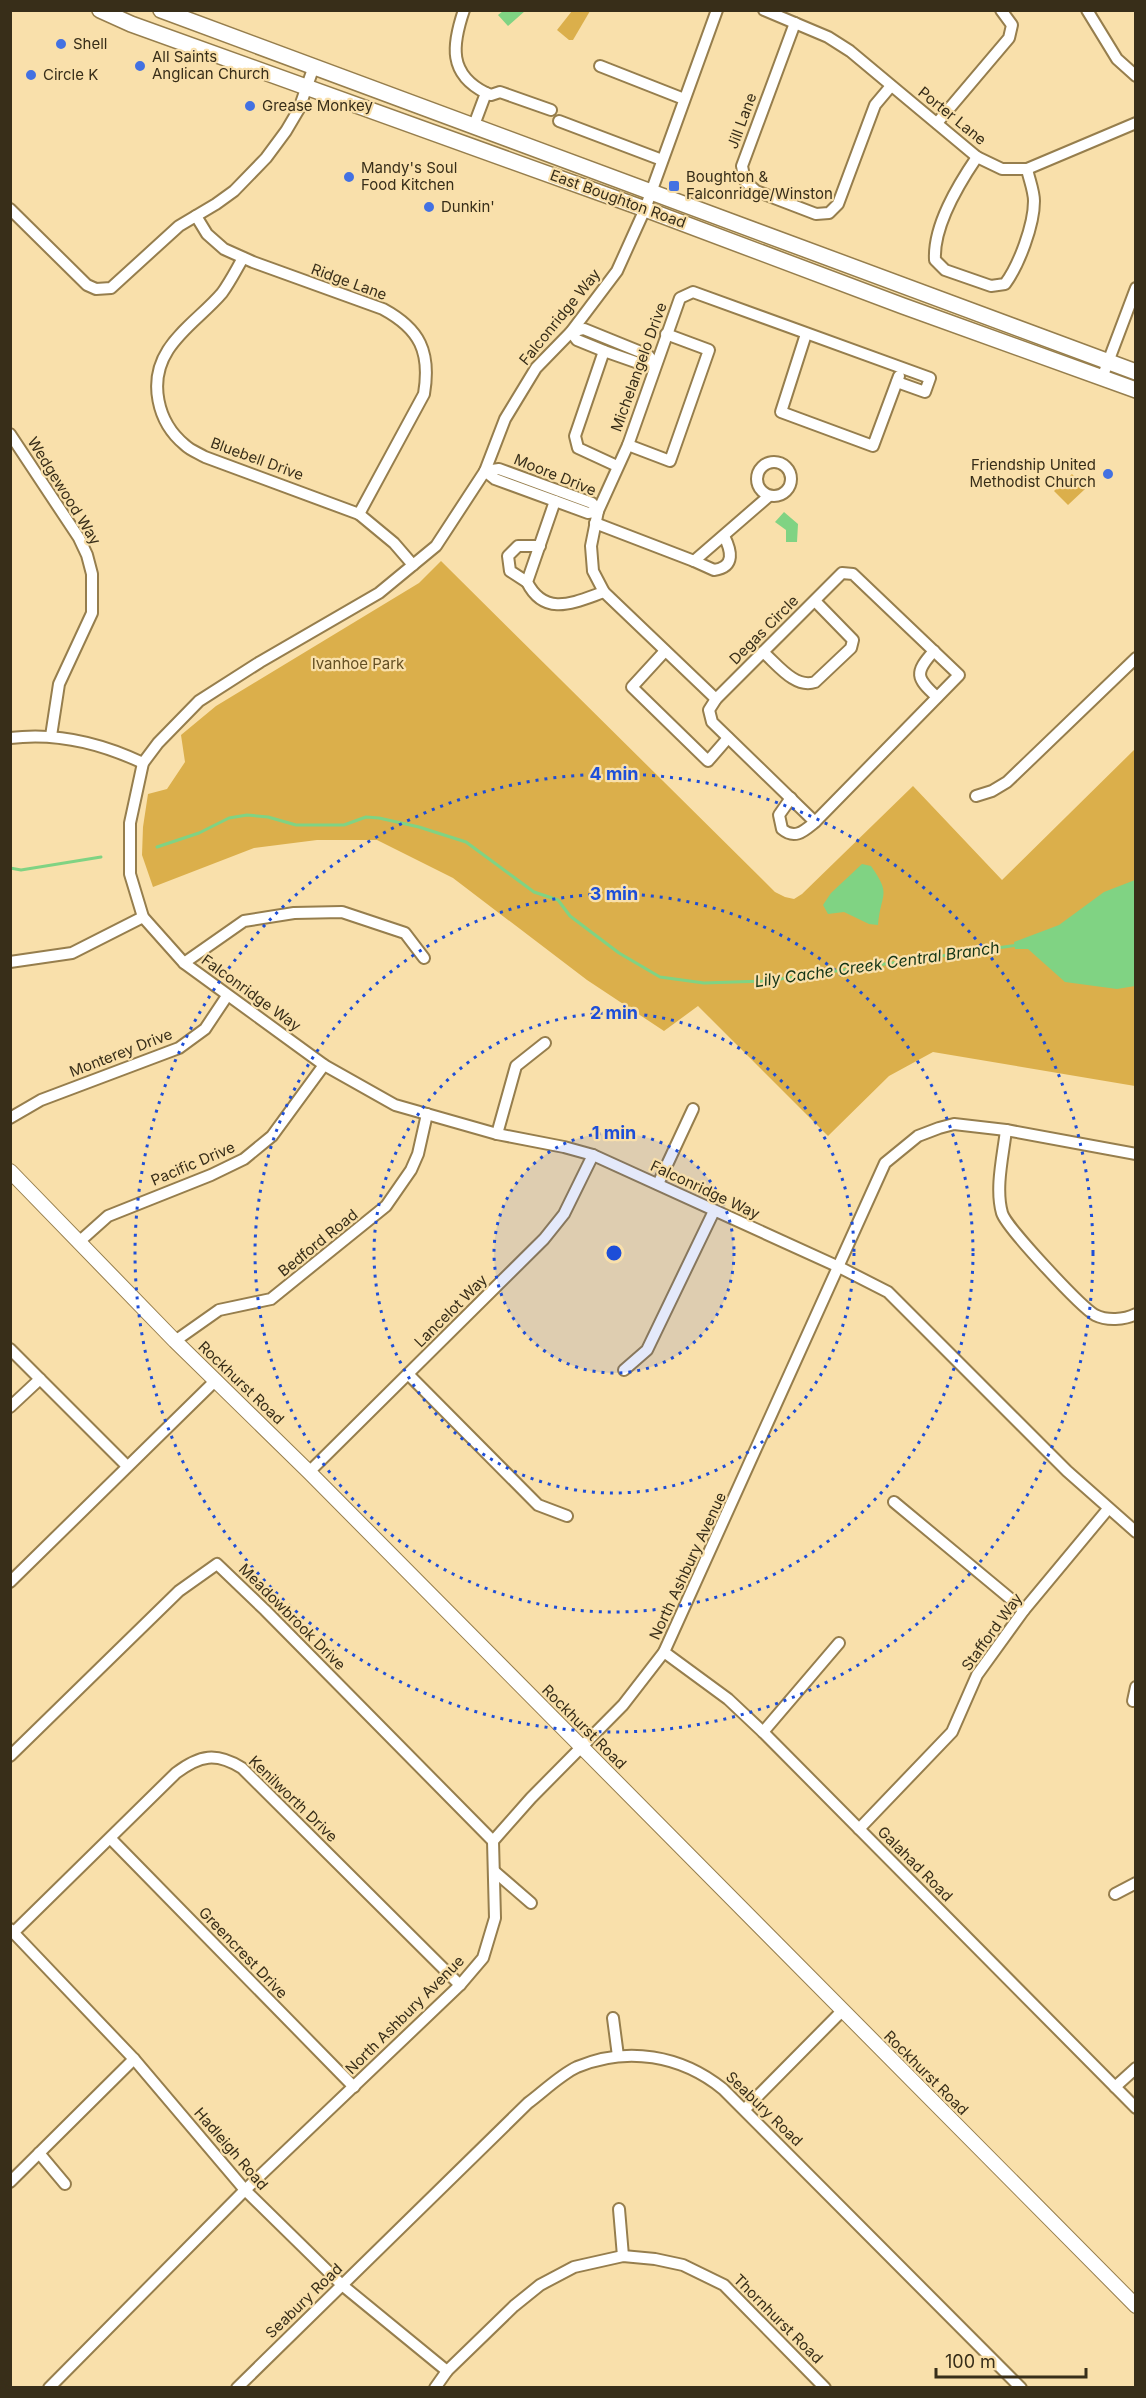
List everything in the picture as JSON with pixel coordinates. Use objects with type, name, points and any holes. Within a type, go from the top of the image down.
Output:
[{"type":"main road","name":"East Boughton Road","points":[[100,10],[131,24],[645,209],[1136,390]]},
{"type":"main road","name":"East Boughton Road","points":[[161,10],[1136,372]]},
{"type":"street","points":[[464,10],[455,35],[454,50],[457,64],[475,88],[491,95],[500,92],[551,110]]},
{"type":"street","name":"Falconridge Way","points":[[717,10],[645,209],[617,271],[571,332],[536,368],[505,419],[484,471],[436,546],[379,593],[260,662],[199,701],[158,743],[143,763],[130,823],[130,874],[143,917],[184,963],[324,1065],[395,1105],[497,1134],[592,1155],[839,1267],[888,1292],[1067,1470],[1136,1532]]},
{"type":"street","name":"Porter Lane","points":[[764,10],[828,37],[850,51],[976,157],[1002,169],[1027,169],[1136,123]]},
{"type":"street","points":[[937,123],[1009,38],[1012,25],[1001,10]]},
{"type":"street","points":[[1087,10],[1117,59],[1136,76]]},
{"type":"street","name":"Jill Lane","points":[[795,23],[742,166],[745,181],[756,191],[816,214],[830,213],[838,204],[875,105],[891,86]]},
{"type":"street","points":[[10,209],[87,285],[104,290],[119,282],[164,239],[234,191],[266,158],[299,109],[314,66]]},
{"type":"street","points":[[600,66],[684,99]]},
{"type":"street","points":[[474,125],[486,93]]},
{"type":"street","points":[[559,122],[662,160]]},
{"type":"street","points":[[976,157],[956,187],[934,245],[935,260],[945,270],[990,286],[1005,284],[1014,273],[1033,217],[1034,198],[1027,169]]},
{"type":"street","name":"Ridge Lane","points":[[196,216],[207,234],[224,249],[383,309],[401,319],[415,334],[424,353],[427,373],[423,394],[359,513]]},
{"type":"street","name":"Bluebell Drive","points":[[243,258],[233,278],[221,294],[168,350],[159,370],[157,391],[161,412],[171,431],[186,447],[205,457],[359,513],[394,543],[413,565]]},
{"type":"street","points":[[1102,378],[1136,288]]},
{"type":"street","name":"Michelangelo Drive","points":[[716,699],[604,592],[593,571],[592,562],[591,546],[598,511],[627,445],[680,298],[693,292],[930,378],[925,392],[897,382]]},
{"type":"street","points":[[584,329],[648,355],[655,363],[644,365],[604,351],[577,340],[571,332],[584,329]]},
{"type":"street","points":[[627,445],[670,461],[709,350],[666,334]]},
{"type":"street","points":[[806,334],[782,412],[873,446],[902,369]]},
{"type":"street","points":[[604,351],[574,436],[578,448],[617,466]]},
{"type":"street","name":"Wedgewood Way","points":[[10,434],[79,538],[92,574],[92,614],[59,684],[51,736]]},
{"type":"street","name":"Moore Drive","points":[[499,469],[591,503],[598,511],[588,513],[495,479],[484,471],[499,469]]},
{"type":"street","points":[[694,561],[769,496]]},
{"type":"street","points":[[528,582],[555,501]]},
{"type":"street","points":[[595,523],[714,570],[725,567],[729,563],[732,552],[723,536]]},
{"type":"street","points":[[540,546],[518,546],[508,556],[510,571],[528,582],[533,593],[547,604],[569,604],[604,592]]},
{"type":"street","name":"Degas Circle","points":[[716,699],[842,573],[853,574],[959,675],[815,822],[800,834],[790,835],[782,829],[779,815],[791,798]]},
{"type":"street","points":[[763,652],[799,683],[808,685],[815,682],[851,648],[853,640],[815,601]]},
{"type":"street","points":[[665,651],[632,687],[708,761],[728,738]]},
{"type":"street","points":[[934,651],[922,663],[919,673],[922,682],[937,697]]},
{"type":"street","points":[[976,796],[1007,782],[1136,657]]},
{"type":"street","points":[[716,699],[709,710],[712,722],[815,822]]},
{"type":"street","points":[[10,738],[51,736],[114,750],[143,763]]},
{"type":"street","points":[[184,963],[244,921],[294,913],[342,912],[405,933],[424,958]]},
{"type":"street","points":[[10,962],[72,953],[143,917]]},
{"type":"street","name":"Monterey Drive","points":[[10,1118],[41,1100],[179,1048],[205,1029],[227,996]]},
{"type":"street","points":[[497,1134],[516,1066],[545,1044]]},
{"type":"street","name":"Pacific Drive","points":[[80,1241],[108,1216],[211,1175],[244,1159],[272,1136],[324,1065]]},
{"type":"street","points":[[658,1184],[693,1109]]},
{"type":"street","name":"Bedford Road","points":[[175,1341],[219,1310],[271,1299],[386,1206],[411,1170],[418,1154],[427,1114]]},
{"type":"street","name":"North Ashbury Avenue","points":[[49,2388],[245,2190],[460,1985],[483,1958],[495,1918],[493,1841],[531,1798],[623,1705],[664,1652],[885,1163],[928,1132],[954,1125],[1006,1130],[1136,1154]]},
{"type":"street","points":[[1006,1130],[1000,1191],[1002,1214],[1018,1237],[1094,1314],[1116,1319],[1136,1314]]},
{"type":"street","name":"Lancelot Way","points":[[309,1472],[555,1227],[574,1195],[592,1155]]},
{"type":"street","name":"Rockhurst Road","points":[[10,1171],[175,1341],[309,1472],[1136,2306]]},
{"type":"street","points":[[624,1370],[647,1350],[714,1210]]},
{"type":"street","points":[[10,1349],[127,1466]]},
{"type":"street","points":[[408,1374],[538,1505],[567,1516]]},
{"type":"street","points":[[10,1407],[40,1378]]},
{"type":"street","points":[[10,1582],[216,1380]]},
{"type":"street","points":[[894,1502],[1024,1610]]},
{"type":"street","name":"Stafford Way","points":[[859,1829],[952,1732],[977,1675],[1024,1610],[1108,1509]]},
{"type":"street","name":"Meadowbrook Drive","points":[[10,1756],[179,1591],[217,1564],[493,1841]]},
{"type":"street","points":[[763,1732],[839,1643]]},
{"type":"street","name":"Galahad Road","points":[[664,1652],[728,1699],[763,1732],[1136,2108]]},
{"type":"street","points":[[1132,1701],[1136,1687]]},
{"type":"street","name":"Kenilworth Drive","points":[[12,1931],[111,1839],[176,1773],[199,1759],[212,1757],[230,1761],[242,1768],[460,1985]]},
{"type":"street","name":"Greencrest Drive","points":[[111,1839],[354,2087]]},
{"type":"street","points":[[494,1871],[531,1903]]},
{"type":"street","points":[[1115,1894],[1136,1883]]},
{"type":"street","name":"Hadleigh Road","points":[[12,1931],[134,2059],[245,2190],[342,2284],[447,2371]]},
{"type":"street","points":[[745,2109],[842,2011]]},
{"type":"street","points":[[613,2018],[618,2056]]},
{"type":"street","name":"Seabury Road","points":[[237,2388],[528,2103],[575,2068],[618,2056],[654,2057],[692,2068],[713,2081],[745,2109],[1021,2388]]},
{"type":"street","points":[[10,2182],[134,2059]]},
{"type":"street","points":[[1115,2087],[1136,2068]]},
{"type":"street","points":[[39,2153],[65,2184]]},
{"type":"street","points":[[619,2209],[623,2256]]},
{"type":"street","name":"Thornhurst Road","points":[[435,2388],[447,2371],[514,2306],[540,2285],[574,2267],[591,2261],[623,2256],[683,2265],[724,2285],[825,2388]]},
{"type":"green space","points":[[572,11],[590,11],[573,40],[569,40],[557,30]]},
{"type":"green space","points":[[1072,474],[1085,489],[1068,505],[1054,491]]},
{"type":"green space","name":"Ivanhoe Park","points":[[441,561],[775,892],[785,897],[794,899],[802,894],[913,786],[1002,880],[1135,749],[1135,1086],[933,1052],[889,1076],[828,1136],[698,1006],[664,1031],[587,980],[453,878],[377,840],[317,840],[254,848],[153,887],[142,855],[148,794],[167,789],[185,762],[181,735],[216,706],[419,583]]},
{"type":"shaded area","points":[[503,11],[525,11],[508,26],[498,15]]},
{"type":"shaded area","points":[[784,512],[798,524],[797,542],[786,542],[786,530],[775,522]]},
{"type":"shaded area","points":[[862,864],[871,866],[883,889],[878,925],[869,924],[844,912],[828,914],[823,905],[831,893]]},
{"type":"shaded area","points":[[1135,880],[1135,986],[1117,989],[1065,982],[1028,949],[1015,949],[1014,942],[1059,925],[1104,892]]},
{"type":"waterway","name":"Lily Cache Creek Central Branch","points":[[157,847],[199,833],[229,818],[247,815],[268,817],[296,825],[344,825],[366,817],[419,827],[466,842],[534,892],[558,900],[570,916],[619,953],[660,977],[704,983],[766,981],[1018,945]]},
{"type":"waterway","name":"Lily Cache Creek Central Branch","points":[[10,868],[21,870],[101,857]]},
{"type":"place","name":"Shell","points":[[61,44]]},
{"type":"place","name":"All Saints Anglican Church","points":[[140,66]]},
{"type":"place","name":"Circle K","points":[[31,75]]},
{"type":"place","name":"Grease Monkey","points":[[250,106]]},
{"type":"place","name":"Mandy's Soul Food Kitchen","points":[[349,177]]},
{"type":"place","name":"Boughton & Falconridge/Winston","points":[[674,186]]},
{"type":"place","name":"Dunkin'","points":[[429,207]]},
{"type":"place","name":"Friendship United Methodist Church","points":[[1108,474]]}]
